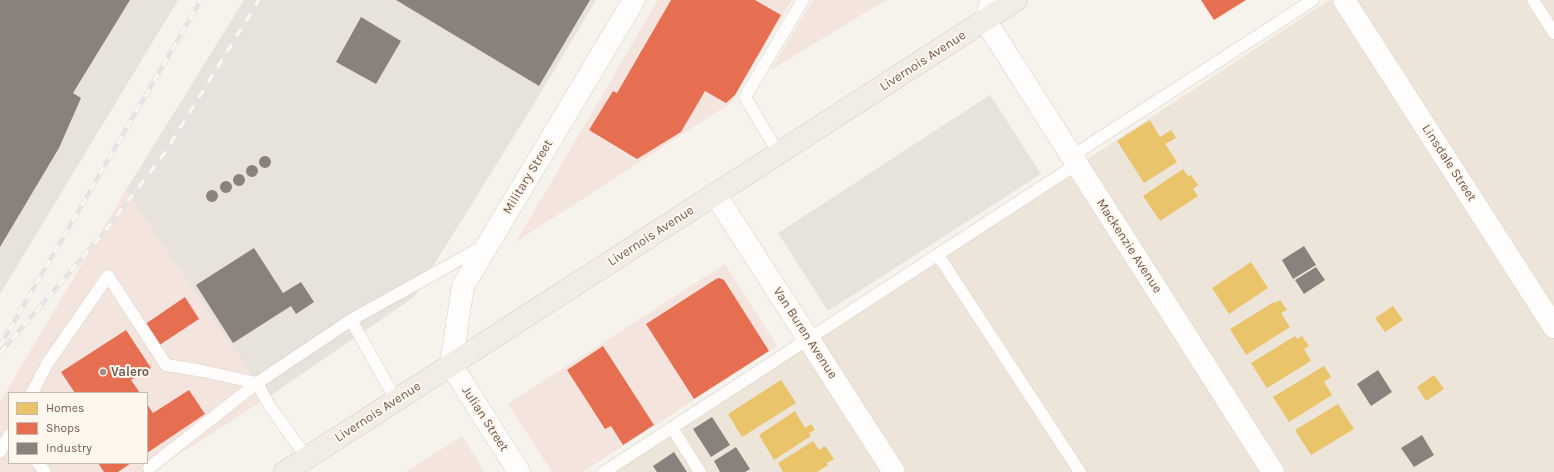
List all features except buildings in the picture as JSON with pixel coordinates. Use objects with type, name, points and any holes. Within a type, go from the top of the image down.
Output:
[{"type":"main road","name":"Livernois Avenue","points":[[285,472],[779,154],[989,10],[1016,0]]},
{"type":"street","name":"Military Street","points":[[450,365],[463,286],[634,0]]},
{"type":"street","name":"Linsdale Street","points":[[1344,0],[1554,327]]},
{"type":"street","name":"Mackenzie Avenue","points":[[989,10],[1074,160],[1273,472]]},
{"type":"street","name":"Van Buren Avenue","points":[[715,194],[894,472]]},
{"type":"street","name":"Julian Street","points":[[450,365],[519,472]]},
{"type":"lane","points":[[779,154],[745,97],[803,0]]},
{"type":"lane","points":[[604,472],[938,255],[1074,160],[1313,0]]},
{"type":"lane","points":[[1533,0],[1554,33]]},
{"type":"lane","points":[[148,471],[257,383],[351,320],[488,244]]},
{"type":"lane","points":[[938,255],[1080,472]]},
{"type":"lane","points":[[33,392],[47,364],[108,276],[166,365],[203,371],[257,383],[269,405],[307,458]]},
{"type":"lane","points":[[351,320],[396,400]]},
{"type":"lane","points":[[672,428],[700,472]]},
{"type":"lane","points":[[0,452],[8,437]]},
{"type":"lane","points":[[39,464],[45,472]]},
{"type":"shaded area","points":[[0,0],[178,0],[0,294]]},
{"type":"shaded area","points":[[244,0],[596,0],[540,94],[414,297],[267,398],[126,190]]},
{"type":"shaded area","points":[[658,0],[792,0],[732,102],[516,242]]},
{"type":"shaded area","points":[[813,0],[886,0],[771,70]]},
{"type":"shaded area","points":[[1329,0],[1554,0],[1554,472],[613,472]]},
{"type":"shaded area","points":[[990,95],[1041,174],[828,311],[778,233]]},
{"type":"shaded area","points":[[126,190],[267,398],[152,472],[0,472],[0,402]]},
{"type":"shaded area","points":[[725,264],[777,346],[583,472],[552,472],[508,404]]},
{"type":"shaded area","points":[[462,436],[485,472],[406,472]]},
{"type":"railway","points":[[0,346],[201,0]]},
{"type":"railway","points":[[0,353],[102,235],[164,154],[259,0]]},
{"type":"place","name":"Valero","points":[[103,372]]}]
